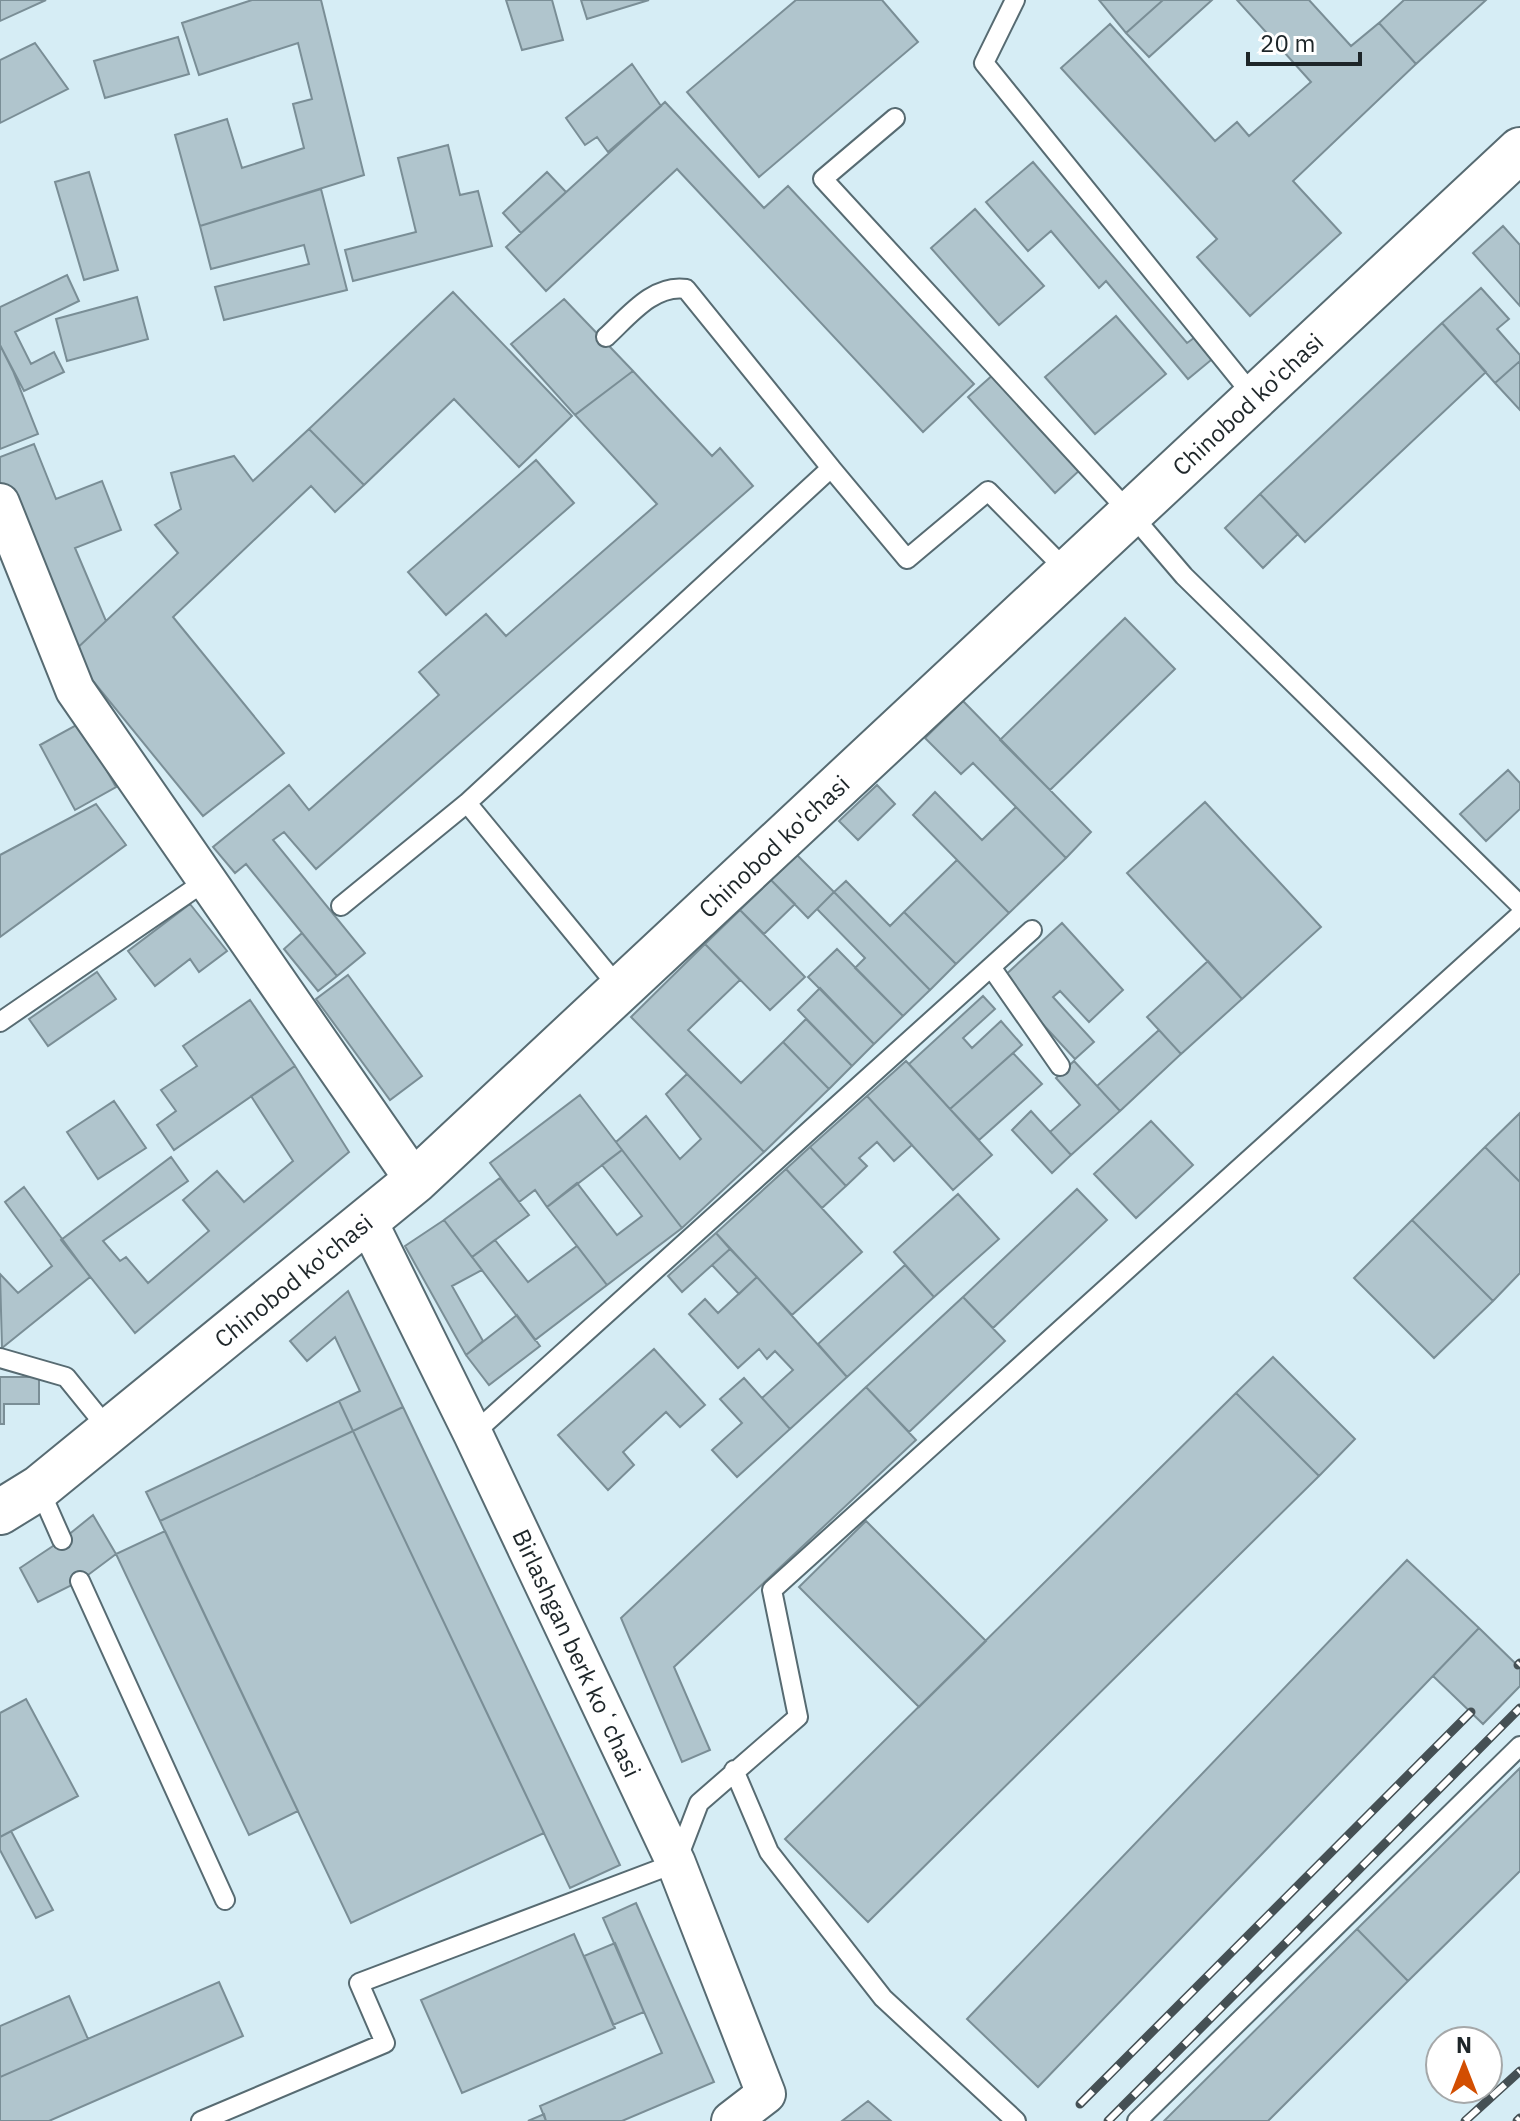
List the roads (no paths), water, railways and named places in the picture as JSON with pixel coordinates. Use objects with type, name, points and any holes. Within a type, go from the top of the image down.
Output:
[{"type":"street","name":"Chinobod ko'chasi","points":[[0,1512],[39,1488],[415,1181],[1520,150]]},
{"type":"street","points":[[0,503],[75,690],[415,1181]]},
{"type":"street","name":"Birlashgan berk koʻchasi","points":[[367,1220],[473,1434],[676,1863],[766,2094],[731,2121]]},
{"type":"lane","points":[[1015,0],[984,63],[1255,398]]},
{"type":"lane","points":[[895,118],[823,179],[1131,514],[1184,576],[1520,905]]},
{"type":"lane","points":[[606,337],[651,296],[671,286],[686,289],[907,559],[988,491],[1068,572]]},
{"type":"lane","points":[[341,906],[467,803],[831,468]]},
{"type":"lane","points":[[467,803],[620,989]]},
{"type":"lane","points":[[0,1022],[207,880]]},
{"type":"lane","points":[[201,2121],[385,2043],[359,1983],[676,1863],[699,1803],[798,1717],[772,1590],[1520,915]]},
{"type":"lane","points":[[473,1434],[1032,930]]},
{"type":"lane","points":[[991,967],[1060,1066]]},
{"type":"lane","points":[[0,1358],[66,1377],[109,1430]]},
{"type":"lane","points":[[39,1488],[62,1540]]},
{"type":"lane","points":[[80,1581],[225,1900]]},
{"type":"lane","points":[[1137,2121],[1520,1746]]},
{"type":"lane","points":[[734,1770],[769,1852],[883,1998],[1016,2121]]},
{"type":"railway","points":[[1108,2121],[1520,1708]]},
{"type":"railway","points":[[1080,2104],[1471,1712]]},
{"type":"railway","points":[[1465,2121],[1520,2071]]},
{"type":"railway","points":[[1517,2121],[1520,2118]]}]
